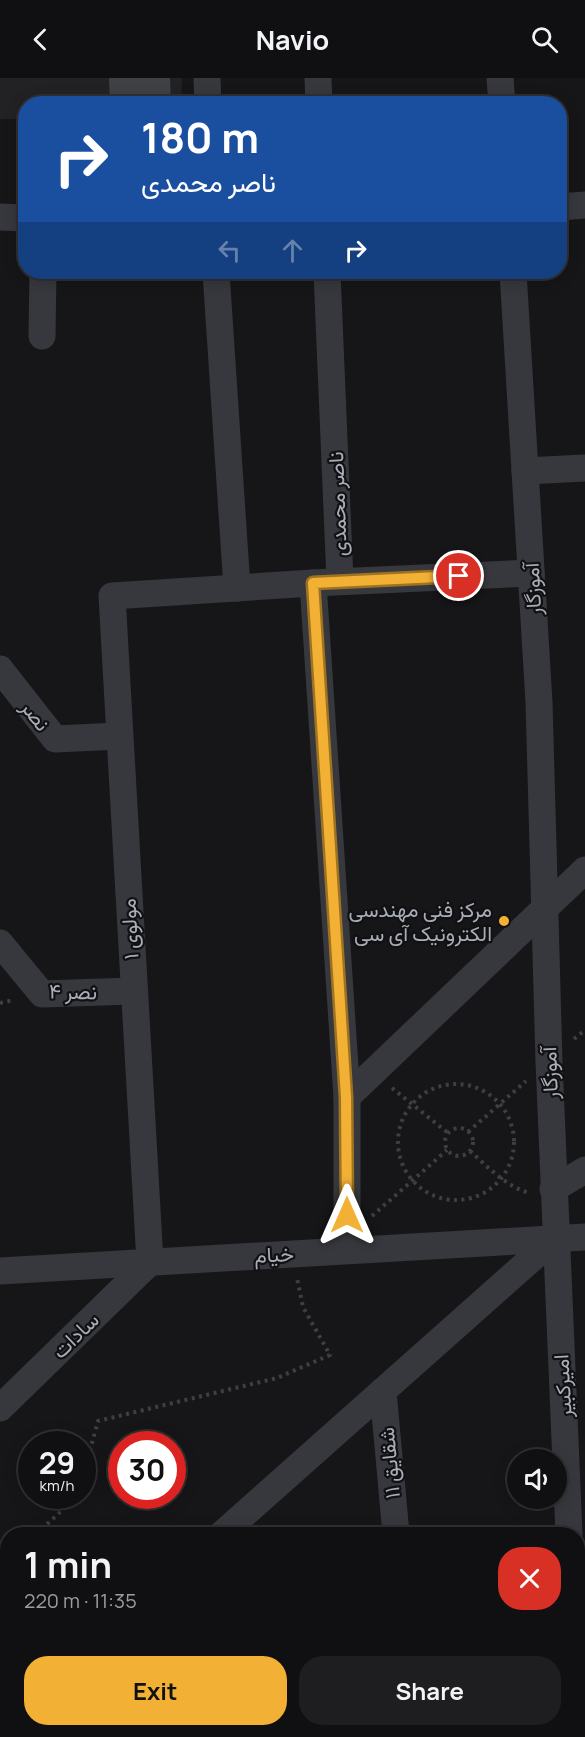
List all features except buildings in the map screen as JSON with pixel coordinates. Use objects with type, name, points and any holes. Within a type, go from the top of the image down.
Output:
[{"type":"street","points":[[207,78],[208,96]]},
{"type":"street","points":[[318,78],[319,96]]},
{"type":"street","points":[[500,78],[501,96]]},
{"type":"street","points":[[567,206],[585,205]]},
{"type":"street","points":[[0,216],[18,217]]},
{"type":"street","points":[[42,336],[43,279]]},
{"type":"street","points":[[216,279],[237,588],[340,581]]},
{"type":"street","name":"ناصر محمدی","points":[[327,279],[340,581],[531,573]]},
{"type":"street","name":"آموزگار","points":[[513,279],[539,702],[543,908],[555,1238]]},
{"type":"street","points":[[525,471],[585,468]]},
{"type":"street","points":[[313,583],[346,1097],[347,1244]]},
{"type":"street","name":"مولوی ۱","points":[[150,1262],[112,596],[237,588]]},
{"type":"street","name":"نصر","points":[[0,669],[55,739],[119,736]]},
{"type":"street","points":[[346,1097],[585,870]]},
{"type":"street","name":"نصر ۴","points":[[0,943],[42,994],[133,991]]},
{"type":"street","points":[[553,1189],[585,1170]]},
{"type":"street","name":"خیام","points":[[0,1271],[293,1253],[347,1244],[585,1237]]},
{"type":"street","points":[[233,1527],[555,1238]]},
{"type":"street","name":"امیرکبیر","points":[[555,1238],[570,1527]]},
{"type":"street","name":"سادات","points":[[0,1408],[150,1262]]},
{"type":"street","name":"شقایق ۱۱","points":[[383,1391],[395,1527]]},
{"type":"path","points":[[451,1084],[470,1085],[488,1093],[499,1103],[511,1123],[514,1142],[511,1161],[501,1178],[487,1191],[470,1198],[451,1200],[432,1195],[405,1169],[399,1152],[399,1132],[405,1114],[412,1105],[433,1088],[451,1084]]},
{"type":"path","points":[[468,1132],[499,1103]]},
{"type":"path","points":[[412,1105],[448,1133]]},
{"type":"path","points":[[460,1128],[468,1132],[473,1140],[470,1151],[460,1156],[447,1150],[444,1142],[448,1133],[460,1128]]},
{"type":"path","points":[[347,1244],[413,1179],[447,1150]]},
{"type":"path","points":[[470,1151],[501,1178]]},
{"type":"path","points":[[95,1431],[98,1421],[277,1378],[330,1355],[303,1307],[293,1253]]},
{"type":"path","points":[[44,1527],[64,1509]]},
{"type":"shaded area","points":[[0,78],[182,78],[181,96],[18,96],[18,119],[0,119]]},
{"type":"place","name":"مرکز فنی مهندسی الکترونیک آی سی","points":[[504,921]]},
{"type":"route","points":[[347,1215],[346,1097],[313,583],[459,576]]}]
